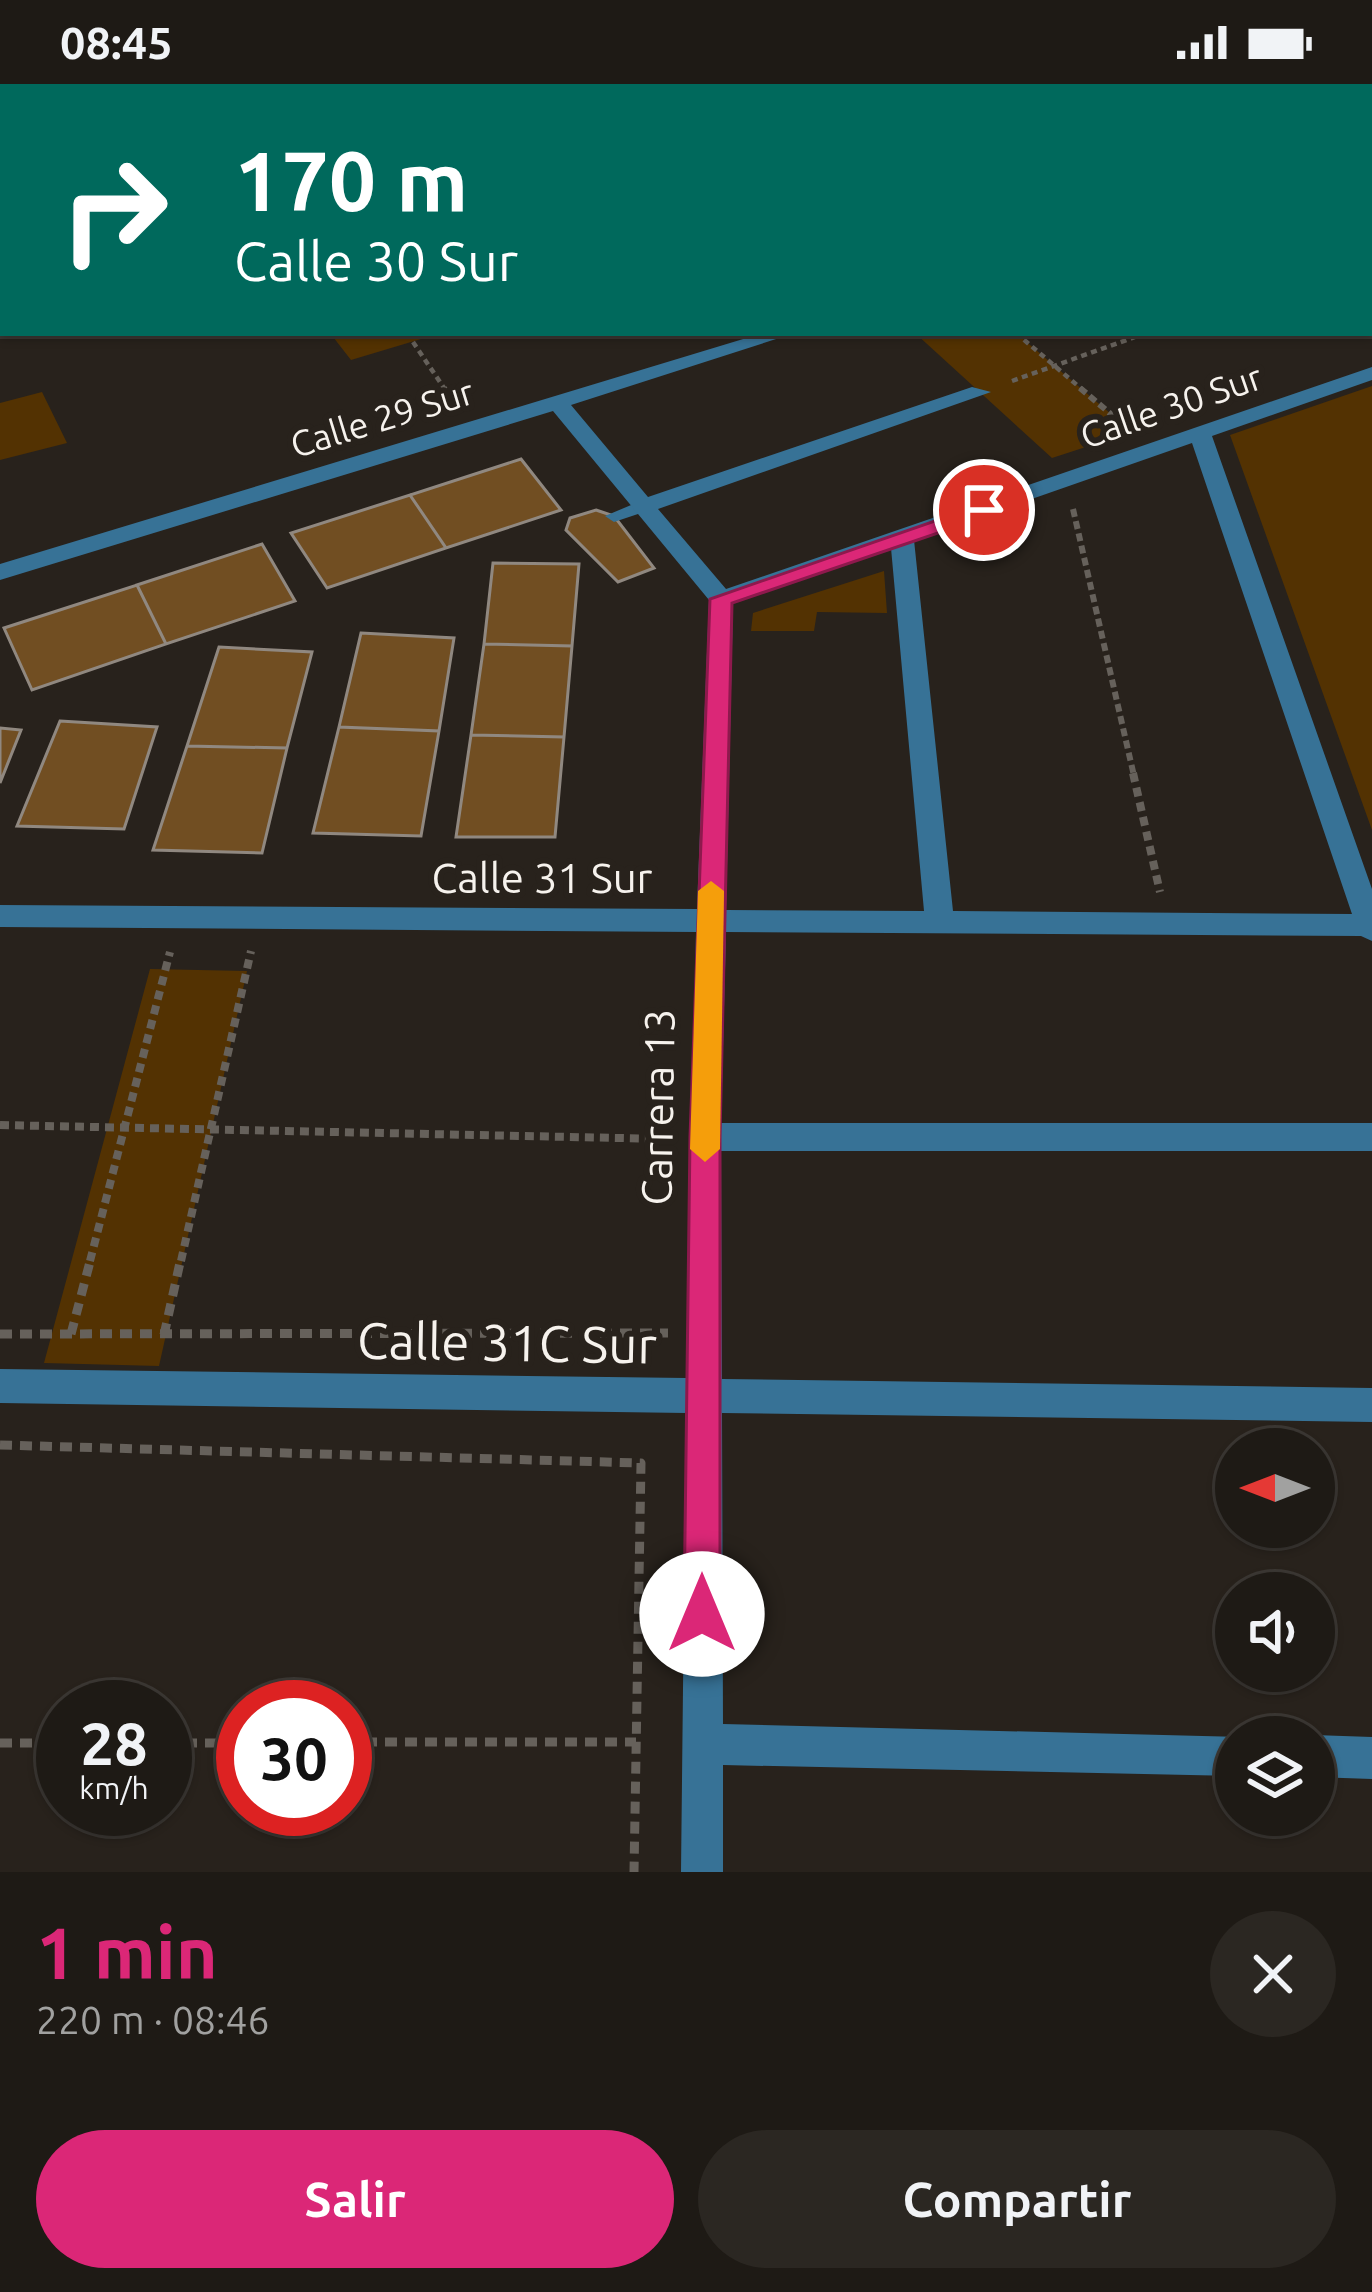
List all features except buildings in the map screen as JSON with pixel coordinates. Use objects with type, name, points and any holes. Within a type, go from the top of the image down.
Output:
[{"type":"street","name":"Calle 29 Sur","points":[[0,572],[775,336]]},
{"type":"street","name":"Calle 30 Sur","points":[[721,599],[1372,373]]},
{"type":"street","points":[[643,506],[980,392]]},
{"type":"street","points":[[558,403],[721,599]]},
{"type":"street","points":[[1200,433],[1371,927]]},
{"type":"street","points":[[902,539],[940,922]]},
{"type":"street","name":"Carrera 13","points":[[702,1872],[701,1396],[693,1138],[710,921],[721,599]]},
{"type":"street","name":"Calle 31 Sur","points":[[0,916],[1371,927]]},
{"type":"street","points":[[693,1138],[1372,1137]]},
{"type":"street","name":"Calle 31C Sur","points":[[0,1386],[1372,1405]]},
{"type":"street","points":[[702,1744],[1215,1755]]},
{"type":"street","points":[[1335,1757],[1372,1758]]},
{"type":"lane","points":[[614,516],[643,506]]},
{"type":"path","points":[[1019,336],[1154,450]]},
{"type":"path","points":[[980,392],[1138,336]]},
{"type":"path","points":[[413,342],[472,428]]},
{"type":"path","points":[[1066,481],[1167,923]]},
{"type":"path","points":[[71,1334],[171,949]]},
{"type":"path","points":[[164,1335],[251,951]]},
{"type":"path","points":[[0,1125],[693,1138]]},
{"type":"path","points":[[0,1334],[674,1333]]},
{"type":"path","points":[[0,1445],[641,1463],[634,1872]]},
{"type":"path","points":[[372,1742],[636,1742]]},
{"type":"path","points":[[0,1743],[36,1743]]},
{"type":"shaded area","points":[[332,336],[431,336],[351,360]]},
{"type":"shaded area","points":[[918,336],[1020,336],[1132,432],[1052,458]]},
{"type":"shaded area","points":[[1372,386],[1372,830],[1230,435]]},
{"type":"shaded area","points":[[42,392],[67,443],[0,460],[0,403]]},
{"type":"shaded area","points":[[884,571],[887,613],[817,612],[814,631],[751,631],[753,613]]},
{"type":"shaded area","points":[[150,969],[247,971],[159,1366],[44,1363]]},
{"type":"slow traffic","points":[[705,1149],[711,891]]},
{"type":"route","points":[[702,1614],[705,1137],[721,599],[984,510]]}]
